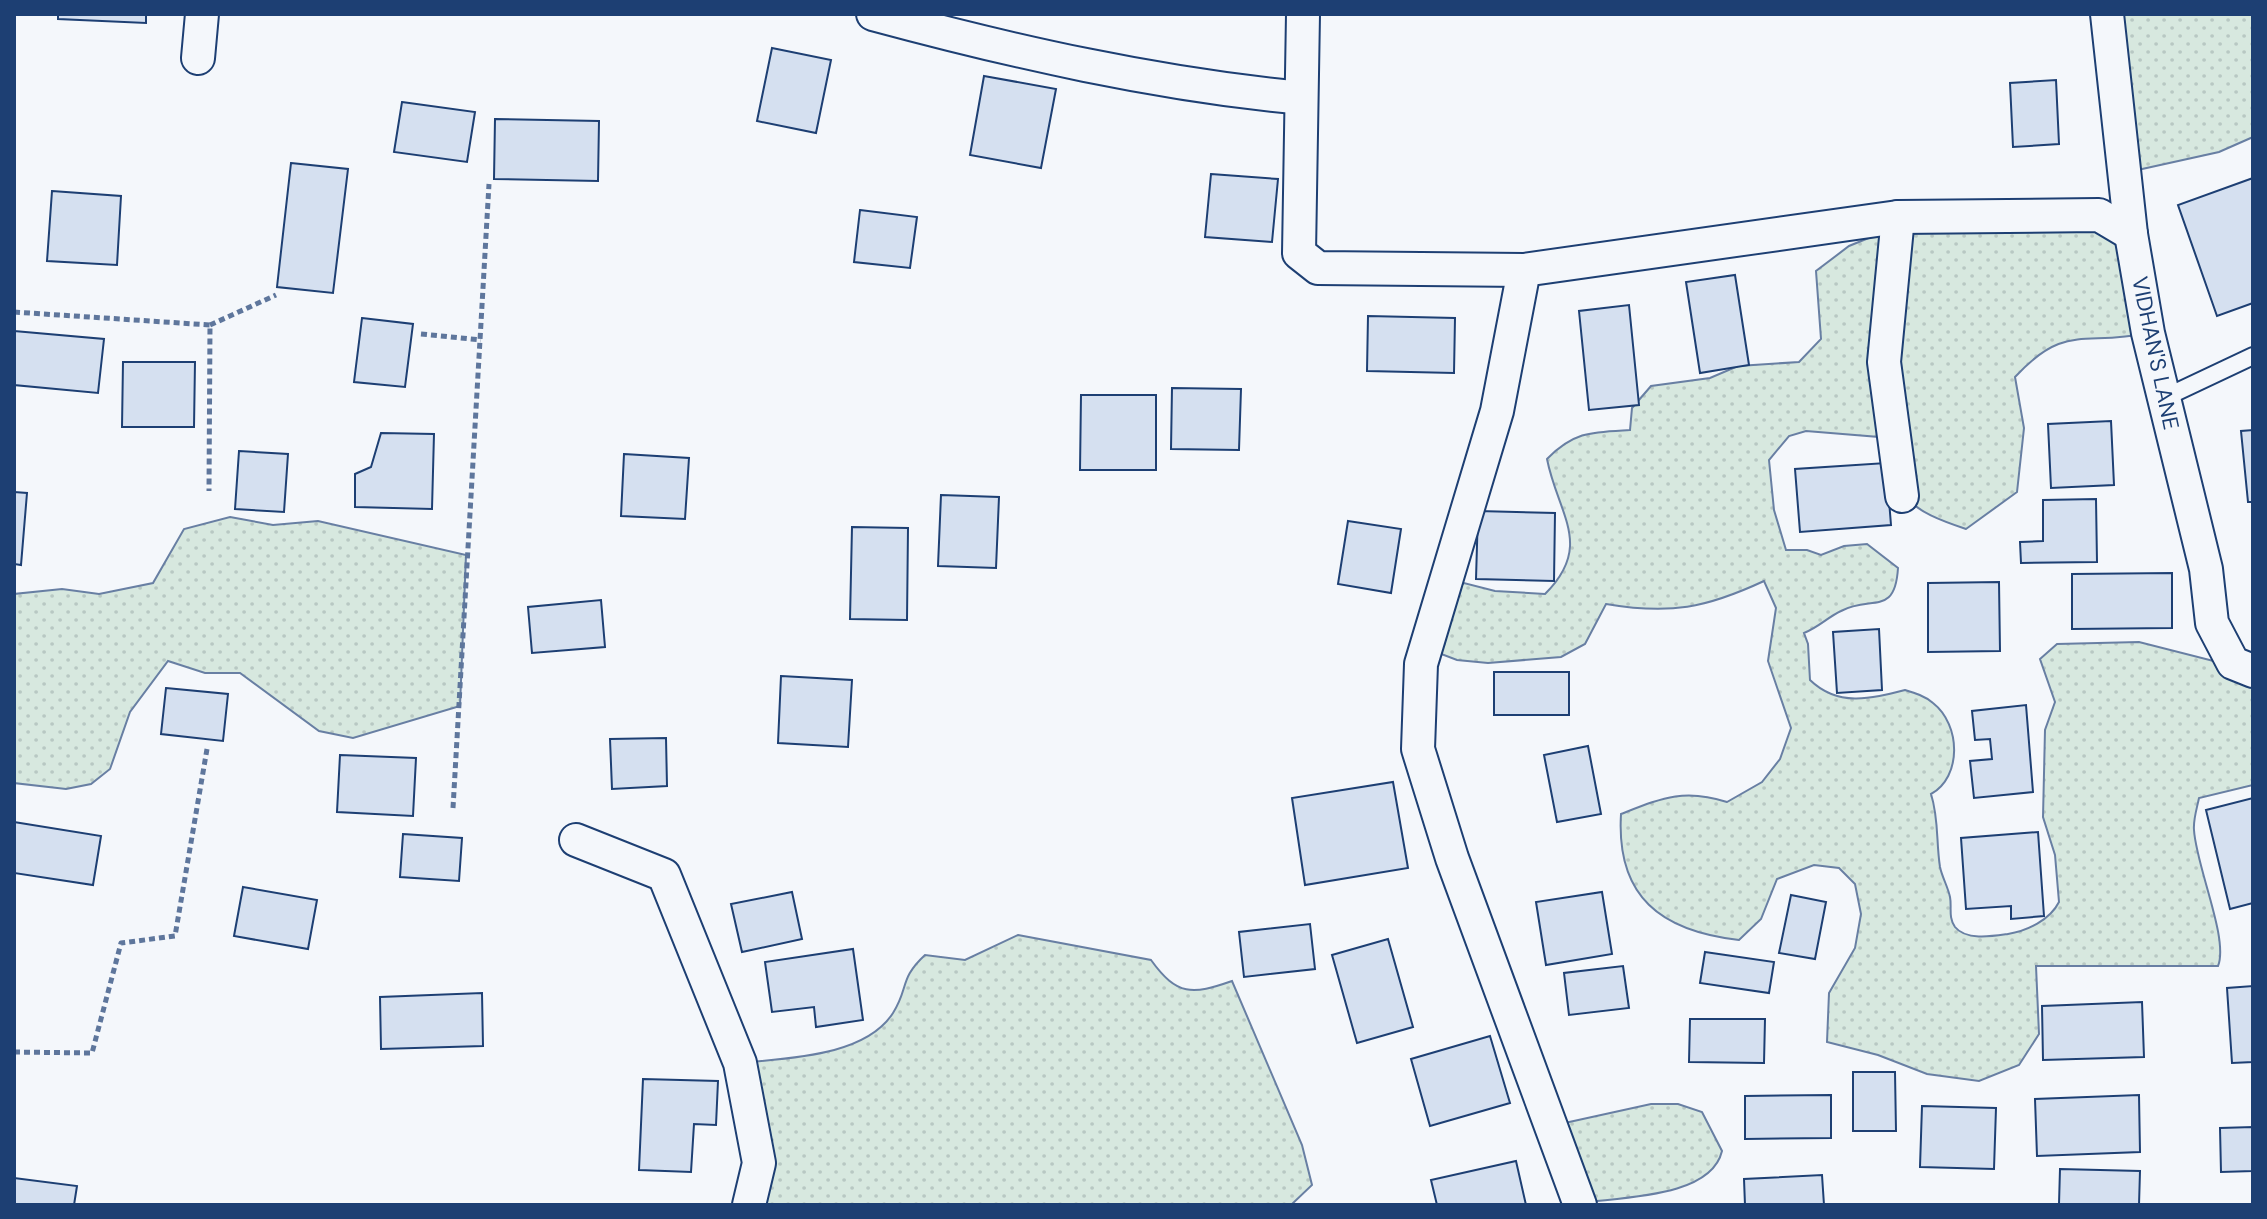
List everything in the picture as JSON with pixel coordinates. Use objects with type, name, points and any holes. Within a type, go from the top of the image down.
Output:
[{"type":"street","points":[[198,58],[202,14]]},
{"type":"street","points":[[873,14],[970,41],[1201,88],[1301,98]]},
{"type":"street","points":[[1303,14],[1299,253],[1318,268],[1524,270],[1898,217],[2099,215],[2131,234]]},
{"type":"street","name":"VIDHAN'S LANE","points":[[2107,14],[2131,234],[2164,398],[2206,569],[2212,623],[2233,663],[2253,671]]},
{"type":"street","points":[[1898,217],[1884,362],[1902,496]]},
{"type":"street","points":[[1524,270],[1497,411],[1421,664],[1418,749],[1452,858],[1580,1205]]},
{"type":"street","points":[[576,840],[664,875],[740,1063],[759,1163],[749,1205]]},
{"type":"lane","points":[[2164,398],[2253,356]]},
{"type":"path","points":[[453,808],[489,184]]},
{"type":"path","points":[[14,312],[210,325],[276,295]]},
{"type":"path","points":[[209,491],[210,325]]},
{"type":"path","points":[[421,334],[481,340]]},
{"type":"path","points":[[14,1052],[92,1053],[121,943],[175,936],[207,749]]},
{"type":"shaded area","points":[[2107,14],[2253,14],[2253,137],[2219,152],[2124,173]]},
{"type":"shaded area","points":[[2099,215],[2131,234],[2148,333],[2063,343],[2048,349],[2015,377],[2024,428],[2017,492],[1966,529],[1928,514],[1907,498],[1893,474],[1879,437],[1806,431],[1789,436],[1769,460],[1774,510],[1786,550],[1807,550],[1821,555],[1844,546],[1867,544],[1898,568],[1896,583],[1887,599],[1841,611],[1804,633],[1808,644],[1810,680],[1821,689],[1843,697],[1867,698],[1905,690],[1927,698],[1949,724],[1953,737],[1953,764],[1941,786],[1931,794],[1940,867],[1950,897],[1952,920],[1955,927],[1966,934],[1988,936],[2023,930],[2044,919],[2059,902],[2055,855],[2043,817],[2045,730],[2055,702],[2040,659],[2057,644],[2139,642],[2253,671],[2253,785],[2199,798],[2194,822],[2196,845],[2219,938],[2218,966],[2036,966],[2039,1034],[2019,1065],[1979,1081],[1927,1074],[1878,1055],[1827,1042],[1829,993],[1855,948],[1861,914],[1855,884],[1839,868],[1814,865],[1777,879],[1761,919],[1739,940],[1687,928],[1666,918],[1649,905],[1626,867],[1621,843],[1621,814],[1649,803],[1685,795],[1727,802],[1762,782],[1780,759],[1791,728],[1768,661],[1776,608],[1764,581],[1724,598],[1687,607],[1650,609],[1606,604],[1585,644],[1561,657],[1488,663],[1457,660],[1428,649],[1449,595],[1464,583],[1495,591],[1545,594],[1560,576],[1568,560],[1570,545],[1564,513],[1547,459],[1575,438],[1605,431],[1630,430],[1632,408],[1651,386],[1710,378],[1738,366],[1799,362],[1821,339],[1816,271],[1849,246],[1876,235]]},
{"type":"shaded area","points":[[230,517],[273,525],[318,521],[466,555],[460,706],[353,738],[319,731],[240,673],[205,673],[168,661],[130,712],[110,769],[91,784],[66,789],[14,783],[14,594],[62,589],[99,594],[153,583],[184,529]]},
{"type":"shaded area","points":[[1018,935],[1151,960],[1169,980],[1186,989],[1206,989],[1232,981],[1302,1145],[1312,1185],[1291,1205],[749,1205],[740,1063],[823,1053],[864,1039],[880,1028],[893,1013],[911,971],[925,955],[965,960]]},
{"type":"shaded area","points":[[1651,1104],[1678,1104],[1702,1112],[1722,1151],[1714,1166],[1701,1178],[1683,1187],[1580,1203],[1551,1126]]},
{"type":"building","points":[[58,14],[146,14],[146,23],[58,19]]},
{"type":"building","points":[[772,48],[831,60],[816,133],[757,121]]},
{"type":"building","points":[[984,76],[1056,89],[1041,168],[970,155]]},
{"type":"building","points":[[2056,80],[2059,144],[2013,147],[2010,83]]},
{"type":"building","points":[[402,102],[475,112],[467,162],[394,152]]},
{"type":"building","points":[[495,119],[599,121],[598,181],[494,179]]},
{"type":"building","points":[[291,163],[348,169],[333,293],[277,287]]},
{"type":"building","points":[[1211,174],[1278,179],[1272,242],[1205,237]]},
{"type":"building","points":[[2253,178],[2253,303],[2217,316],[2178,205]]},
{"type":"building","points":[[52,191],[121,196],[117,265],[47,261]]},
{"type":"building","points":[[860,210],[917,217],[910,268],[854,262]]},
{"type":"building","points":[[1735,275],[1749,365],[1700,373],[1686,282]]},
{"type":"building","points":[[1629,305],[1639,405],[1589,410],[1579,311]]},
{"type":"building","points":[[1368,316],[1455,318],[1454,373],[1367,371]]},
{"type":"building","points":[[362,318],[413,324],[405,387],[354,382]]},
{"type":"building","points":[[14,331],[104,339],[98,393],[14,385]]},
{"type":"building","points":[[123,362],[195,362],[194,427],[122,427]]},
{"type":"building","points":[[1172,388],[1241,389],[1239,450],[1171,449]]},
{"type":"building","points":[[1081,395],[1156,395],[1156,470],[1080,470]]},
{"type":"building","points":[[2111,421],[2114,485],[2051,488],[2048,424]]},
{"type":"building","points":[[2253,430],[2253,502],[2248,502],[2241,431]]},
{"type":"building","points":[[381,433],[434,434],[432,509],[355,507],[355,474],[371,467]]},
{"type":"building","points":[[239,451],[288,454],[284,512],[235,509]]},
{"type":"building","points":[[624,454],[689,458],[685,519],[621,516]]},
{"type":"building","points":[[1886,463],[1891,525],[1800,532],[1795,469]]},
{"type":"building","points":[[14,492],[27,493],[21,565],[14,564]]},
{"type":"building","points":[[941,495],[999,497],[996,568],[938,566]]},
{"type":"building","points":[[2096,499],[2097,562],[2021,563],[2020,542],[2043,541],[2043,500]]},
{"type":"building","points":[[1478,511],[1555,513],[1554,581],[1476,579]]},
{"type":"building","points":[[1348,521],[1401,529],[1391,593],[1338,584]]},
{"type":"building","points":[[852,527],[908,528],[907,620],[850,619]]},
{"type":"building","points":[[2172,573],[2172,628],[2072,629],[2072,574]]},
{"type":"building","points":[[1999,582],[2000,651],[1928,652],[1928,583]]},
{"type":"building","points":[[601,600],[605,647],[532,653],[528,607]]},
{"type":"building","points":[[1879,629],[1882,690],[1837,693],[1833,632]]},
{"type":"building","points":[[1494,672],[1569,672],[1569,715],[1494,715]]},
{"type":"building","points":[[781,676],[852,680],[848,747],[778,743]]},
{"type":"building","points":[[166,688],[228,694],[223,741],[161,734]]},
{"type":"building","points":[[2026,705],[2033,792],[1974,798],[1970,761],[1992,759],[1990,739],[1975,740],[1972,711]]},
{"type":"building","points":[[666,738],[667,786],[612,789],[610,739]]},
{"type":"building","points":[[1588,746],[1601,814],[1557,822],[1544,755]]},
{"type":"building","points":[[340,755],[416,758],[413,816],[337,812]]},
{"type":"building","points":[[1393,782],[1408,868],[1305,885],[1292,798]]},
{"type":"building","points":[[2253,798],[2253,903],[2230,909],[2206,810]]},
{"type":"building","points":[[14,822],[101,836],[93,885],[14,873]]},
{"type":"building","points":[[2038,832],[2044,916],[2011,919],[2011,906],[1966,909],[1961,838]]},
{"type":"building","points":[[403,834],[462,838],[459,881],[400,877]]},
{"type":"building","points":[[243,887],[317,900],[308,949],[234,936]]},
{"type":"building","points":[[792,892],[802,939],[742,952],[731,904]]},
{"type":"building","points":[[1602,892],[1612,954],[1546,965],[1536,902]]},
{"type":"building","points":[[1791,895],[1826,902],[1815,959],[1779,953]]},
{"type":"building","points":[[1310,924],[1315,969],[1244,977],[1239,932]]},
{"type":"building","points":[[1388,939],[1413,1027],[1357,1043],[1332,955]]},
{"type":"building","points":[[853,949],[863,1020],[816,1027],[814,1007],[772,1012],[765,962]]},
{"type":"building","points":[[1705,952],[1774,962],[1769,993],[1700,983]]},
{"type":"building","points":[[1623,966],[1629,1008],[1569,1015],[1564,973]]},
{"type":"building","points":[[2253,986],[2253,1062],[2232,1063],[2227,988]]},
{"type":"building","points":[[482,993],[483,1046],[381,1049],[380,997]]},
{"type":"building","points":[[2142,1002],[2144,1057],[2043,1060],[2042,1006]]},
{"type":"building","points":[[1690,1019],[1765,1019],[1764,1063],[1689,1062]]},
{"type":"building","points":[[1490,1036],[1510,1103],[1430,1126],[1411,1059]]},
{"type":"building","points":[[1853,1072],[1895,1072],[1896,1131],[1853,1131]]},
{"type":"building","points":[[643,1079],[718,1081],[716,1125],[694,1124],[691,1172],[639,1170]]},
{"type":"building","points":[[1831,1095],[1831,1138],[1745,1139],[1745,1096]]},
{"type":"building","points":[[2139,1095],[2140,1152],[2037,1156],[2035,1099]]},
{"type":"building","points":[[1922,1106],[1996,1108],[1994,1169],[1920,1167]]},
{"type":"building","points":[[2253,1127],[2253,1171],[2221,1172],[2220,1128]]},
{"type":"building","points":[[1516,1161],[1526,1205],[1437,1205],[1431,1180]]},
{"type":"building","points":[[2060,1169],[2140,1171],[2139,1205],[2059,1204]]},
{"type":"building","points":[[1822,1175],[1824,1205],[1745,1205],[1744,1179]]},
{"type":"building","points":[[14,1178],[77,1186],[74,1205],[14,1205]]}]
